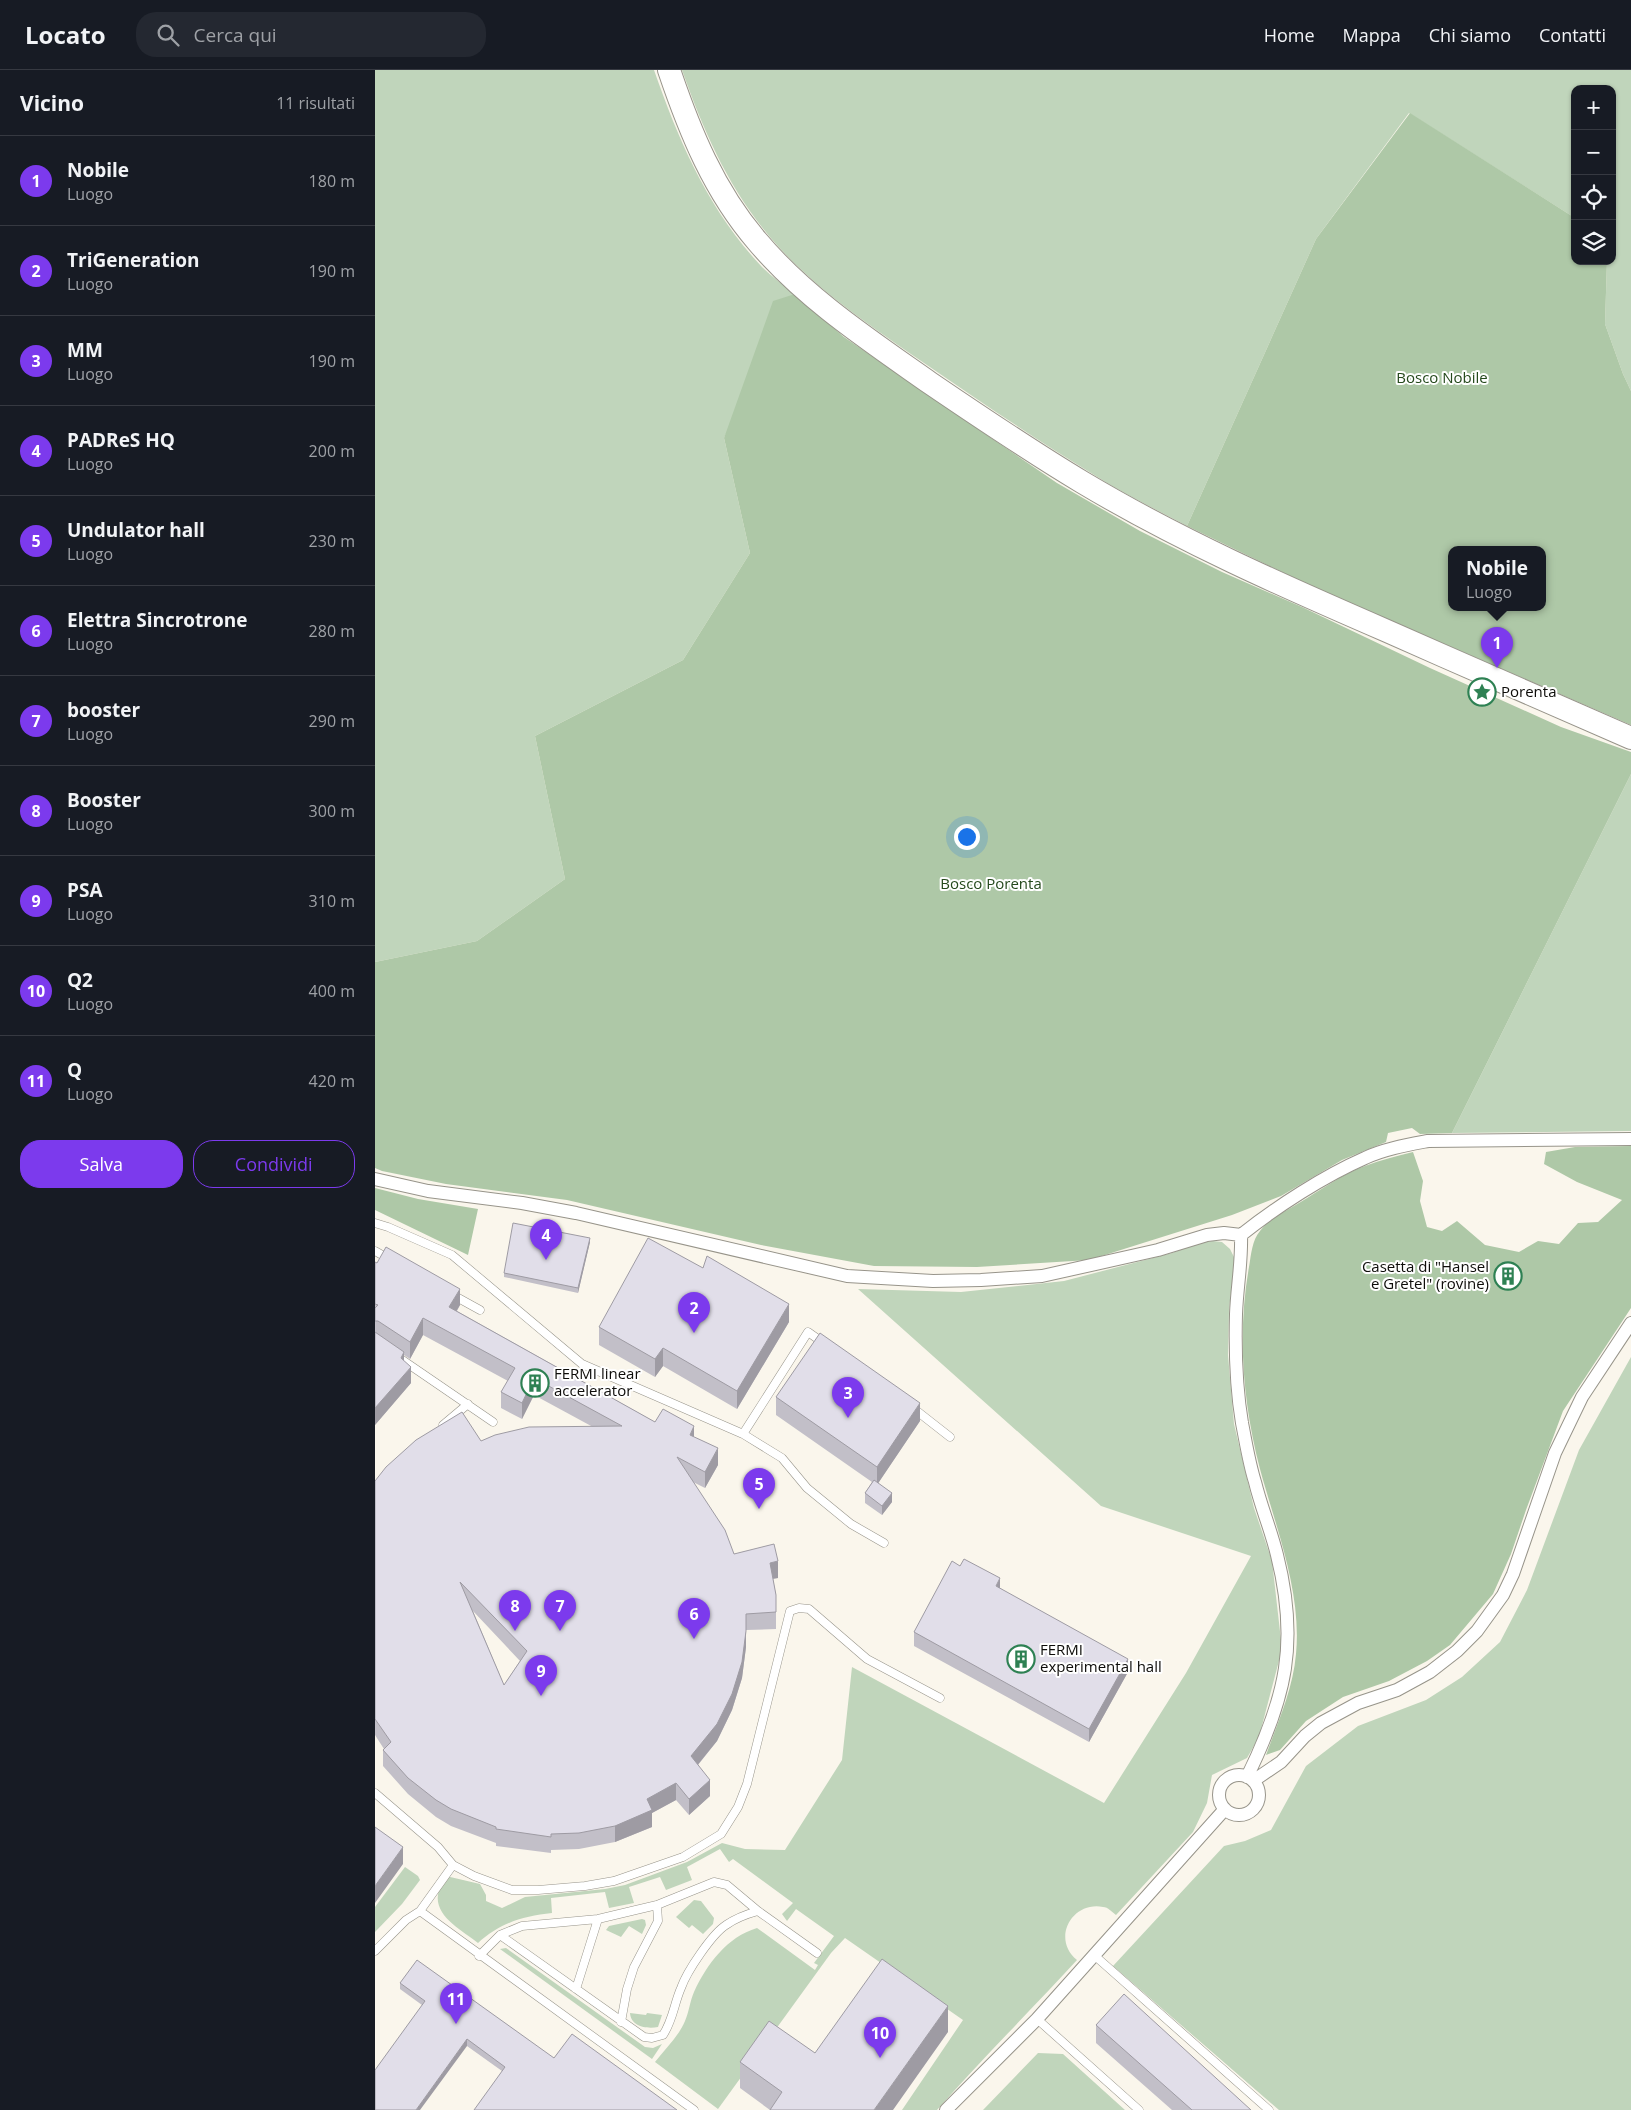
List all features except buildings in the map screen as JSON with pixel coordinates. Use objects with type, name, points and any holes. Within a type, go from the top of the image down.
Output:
[{"type":"main road","points":[[669,70],[696,143],[710,173],[728,203],[766,251],[791,278],[852,327],[982,419],[1081,482],[1226,559],[1631,738]]},
{"type":"street","points":[[375,1179],[428,1191],[522,1203],[576,1213],[847,1276],[887,1280],[981,1280],[1042,1276],[1158,1250],[1207,1235],[1224,1233],[1241,1235],[1262,1219],[1327,1178],[1366,1157],[1404,1145],[1428,1140],[1631,1139]]},
{"type":"street","points":[[1241,1235],[1242,1258],[1236,1321],[1237,1383],[1242,1424],[1254,1481],[1277,1552],[1284,1586],[1288,1622],[1287,1658],[1281,1693],[1269,1732],[1250,1779]]},
{"type":"street","points":[[1250,1779],[1259,1795],[1253,1809],[1246,1814],[1239,1815],[1225,1809],[1220,1802],[1219,1794],[1225,1781],[1232,1776],[1250,1779],[1281,1762],[1305,1736],[1321,1723],[1358,1703],[1397,1690],[1430,1672],[1457,1651],[1477,1631],[1499,1600],[1513,1574],[1555,1453],[1582,1397],[1631,1323]]},
{"type":"street","points":[[946,2110],[1037,2019],[1225,1809]]},
{"type":"lane","points":[[375,1223],[452,1255],[582,1364],[743,1434],[782,1458],[807,1488],[851,1524],[884,1543]]},
{"type":"lane","points":[[375,1251],[399,1265]]},
{"type":"lane","points":[[440,1287],[480,1310]]},
{"type":"lane","points":[[743,1434],[808,1332],[831,1349]]},
{"type":"lane","points":[[388,1351],[493,1422]]},
{"type":"lane","points":[[439,1428],[468,1404]]},
{"type":"lane","points":[[908,1404],[932,1420],[950,1437]]},
{"type":"lane","points":[[375,1793],[438,1847],[453,1864],[474,1876],[512,1890],[585,1886],[614,1881],[683,1858],[721,1834],[734,1814],[747,1784],[790,1611],[799,1608],[809,1609],[867,1659],[940,1698]]},
{"type":"lane","points":[[375,1952],[395,1931],[420,1911],[453,1864]]},
{"type":"lane","points":[[479,1956],[500,1935],[522,1926],[598,1919],[657,1905],[714,1882],[727,1885],[758,1911],[817,1953]]},
{"type":"lane","points":[[621,2022],[627,1989],[634,1967],[658,1921],[657,1905]]},
{"type":"lane","points":[[420,1911],[479,1956],[693,2110]]},
{"type":"lane","points":[[500,1935],[644,2037],[663,2035],[669,2025],[681,1987],[698,1957],[724,1926],[758,1911]]},
{"type":"lane","points":[[576,1989],[598,1919]]},
{"type":"lane","points":[[1094,1955],[1269,2110]]},
{"type":"lane","points":[[1037,2019],[1139,2110]]},
{"type":"green space","points":[[375,70],[654,70],[685,149],[697,174],[726,223],[762,267],[795,294],[724,438],[750,553],[683,660],[535,736],[565,879],[477,941],[375,962]]},
{"type":"green space","points":[[682,70],[1631,70],[1631,391],[1605,324],[1607,265],[1616,265],[1616,85],[1571,85],[1571,215],[1409,113],[1316,239],[1187,526],[1103,480],[1007,419],[862,320],[823,289],[786,255],[754,217],[718,157]]},
{"type":"green space","name":"Bosco Nobile","points":[[1410,113],[1571,215],[1571,265],[1607,265],[1605,324],[1631,391],[1631,725],[1311,586],[1187,526],[1316,239]]},
{"type":"green space","name":"Bosco Porenta","points":[[795,294],[844,337],[1057,483],[1140,531],[1222,572],[1561,727],[1631,752],[1631,774],[1452,1133],[1420,1134],[1412,1128],[1388,1133],[1386,1142],[1342,1160],[1281,1196],[1232,1215],[1089,1260],[977,1267],[874,1266],[761,1245],[567,1200],[446,1184],[375,1168],[375,962],[477,941],[565,879],[535,736],[683,660],[750,553],[724,438],[773,301]]},
{"type":"green space","points":[[1631,774],[1631,1131],[1452,1133]]},
{"type":"green space","points":[[1631,1146],[1631,1308],[1563,1411],[1511,1554],[1493,1594],[1450,1645],[1427,1661],[1389,1681],[1343,1697],[1306,1721],[1280,1750],[1266,1755],[1292,1680],[1297,1631],[1295,1607],[1286,1560],[1260,1469],[1249,1419],[1246,1394],[1243,1318],[1251,1253],[1257,1235],[1273,1219],[1348,1173],[1377,1162],[1413,1152],[1423,1181],[1420,1201],[1427,1227],[1442,1231],[1457,1221],[1485,1245],[1519,1252],[1538,1241],[1559,1244],[1578,1223],[1598,1222],[1622,1200],[1577,1182],[1544,1164],[1546,1152],[1575,1147]]},
{"type":"green space","points":[[375,1188],[418,1199],[478,1209],[468,1255],[375,1210]]},
{"type":"green space","points":[[1222,1242],[1230,1249],[1235,1259],[1229,1309],[1228,1355],[1234,1424],[1254,1508],[1272,1561],[1282,1649],[1259,1737],[1247,1758],[1212,1775],[1207,1803],[1193,1832],[1116,1915],[1105,1907],[1092,1907],[1082,1910],[1074,1916],[1066,1932],[1066,1942],[1069,1951],[1077,1960],[937,2110],[902,2110],[963,2020],[845,1938],[831,1953],[718,2109],[655,2062],[682,2027],[691,1999],[705,1971],[719,1953],[736,1938],[757,1928],[815,1970],[818,1965],[814,1963],[834,1936],[796,1909],[787,1921],[782,1914],[793,1903],[733,1859],[729,1862],[720,1849],[687,1867],[692,1880],[666,1890],[660,1877],[629,1887],[634,1903],[609,1908],[605,1892],[551,1898],[552,1913],[531,1916],[512,1922],[495,1930],[478,1943],[449,1921],[439,1907],[438,1899],[440,1888],[446,1876],[480,1884],[486,1895],[486,1901],[502,1908],[525,1897],[605,1889],[625,1885],[687,1862],[722,1843],[745,1849],[785,1850],[842,1760],[852,1667],[1104,1803],[1186,1673],[1251,1556],[1101,1506],[858,1289],[961,1292],[1064,1281],[1172,1253],[1198,1243]]},
{"type":"green space","points":[[1631,1357],[1631,2110],[1279,2110],[1113,1966],[1224,1846],[1245,1841],[1271,1830],[1306,1766],[1358,1726],[1426,1700],[1462,1677],[1500,1642],[1527,1590],[1579,1450]]},
{"type":"green space","points":[[405,1867],[418,1876],[420,1880],[402,1904],[375,1932],[375,1907]]},
{"type":"green space","points":[[694,1900],[701,1901],[714,1918],[713,1924],[703,1934],[692,1925],[689,1928],[676,1917]]},
{"type":"green space","points":[[645,1920],[646,1925],[642,1934],[629,1926],[621,1937],[606,1930],[609,1926]]},
{"type":"green space","points":[[506,1948],[645,2047],[653,2048],[662,2044],[652,2059],[500,1949]]},
{"type":"green space","points":[[630,2013],[662,2015],[658,2027],[649,2028],[636,2024],[631,2018]]},
{"type":"green space","points":[[1038,2053],[1063,2054],[1125,2110],[983,2110]]},
{"type":"place","name":"Nobile","points":[[1497,668]]},
{"type":"place","name":"Porenta","points":[[1482,692]]},
{"type":"place","name":"PADReS HQ","points":[[546,1260]]},
{"type":"place","name":"Casetta di \"Hansel e Gretel\" (rovine)","points":[[1508,1276]]},
{"type":"place","name":"TriGeneration","points":[[694,1333]]},
{"type":"place","name":"FERMI linear accelerator","points":[[535,1383]]},
{"type":"place","name":"MM","points":[[848,1418]]},
{"type":"place","name":"Undulator hall","points":[[759,1509]]},
{"type":"place","name":"Booster","points":[[515,1631]]},
{"type":"place","name":"booster","points":[[560,1631]]},
{"type":"place","name":"Elettra Sincrotrone","points":[[694,1639]]},
{"type":"place","name":"FERMI experimental hall","points":[[1021,1659]]},
{"type":"place","name":"PSA","points":[[541,1696]]},
{"type":"place","name":"Q","points":[[456,2024]]},
{"type":"place","name":"Q2","points":[[880,2058]]}]
